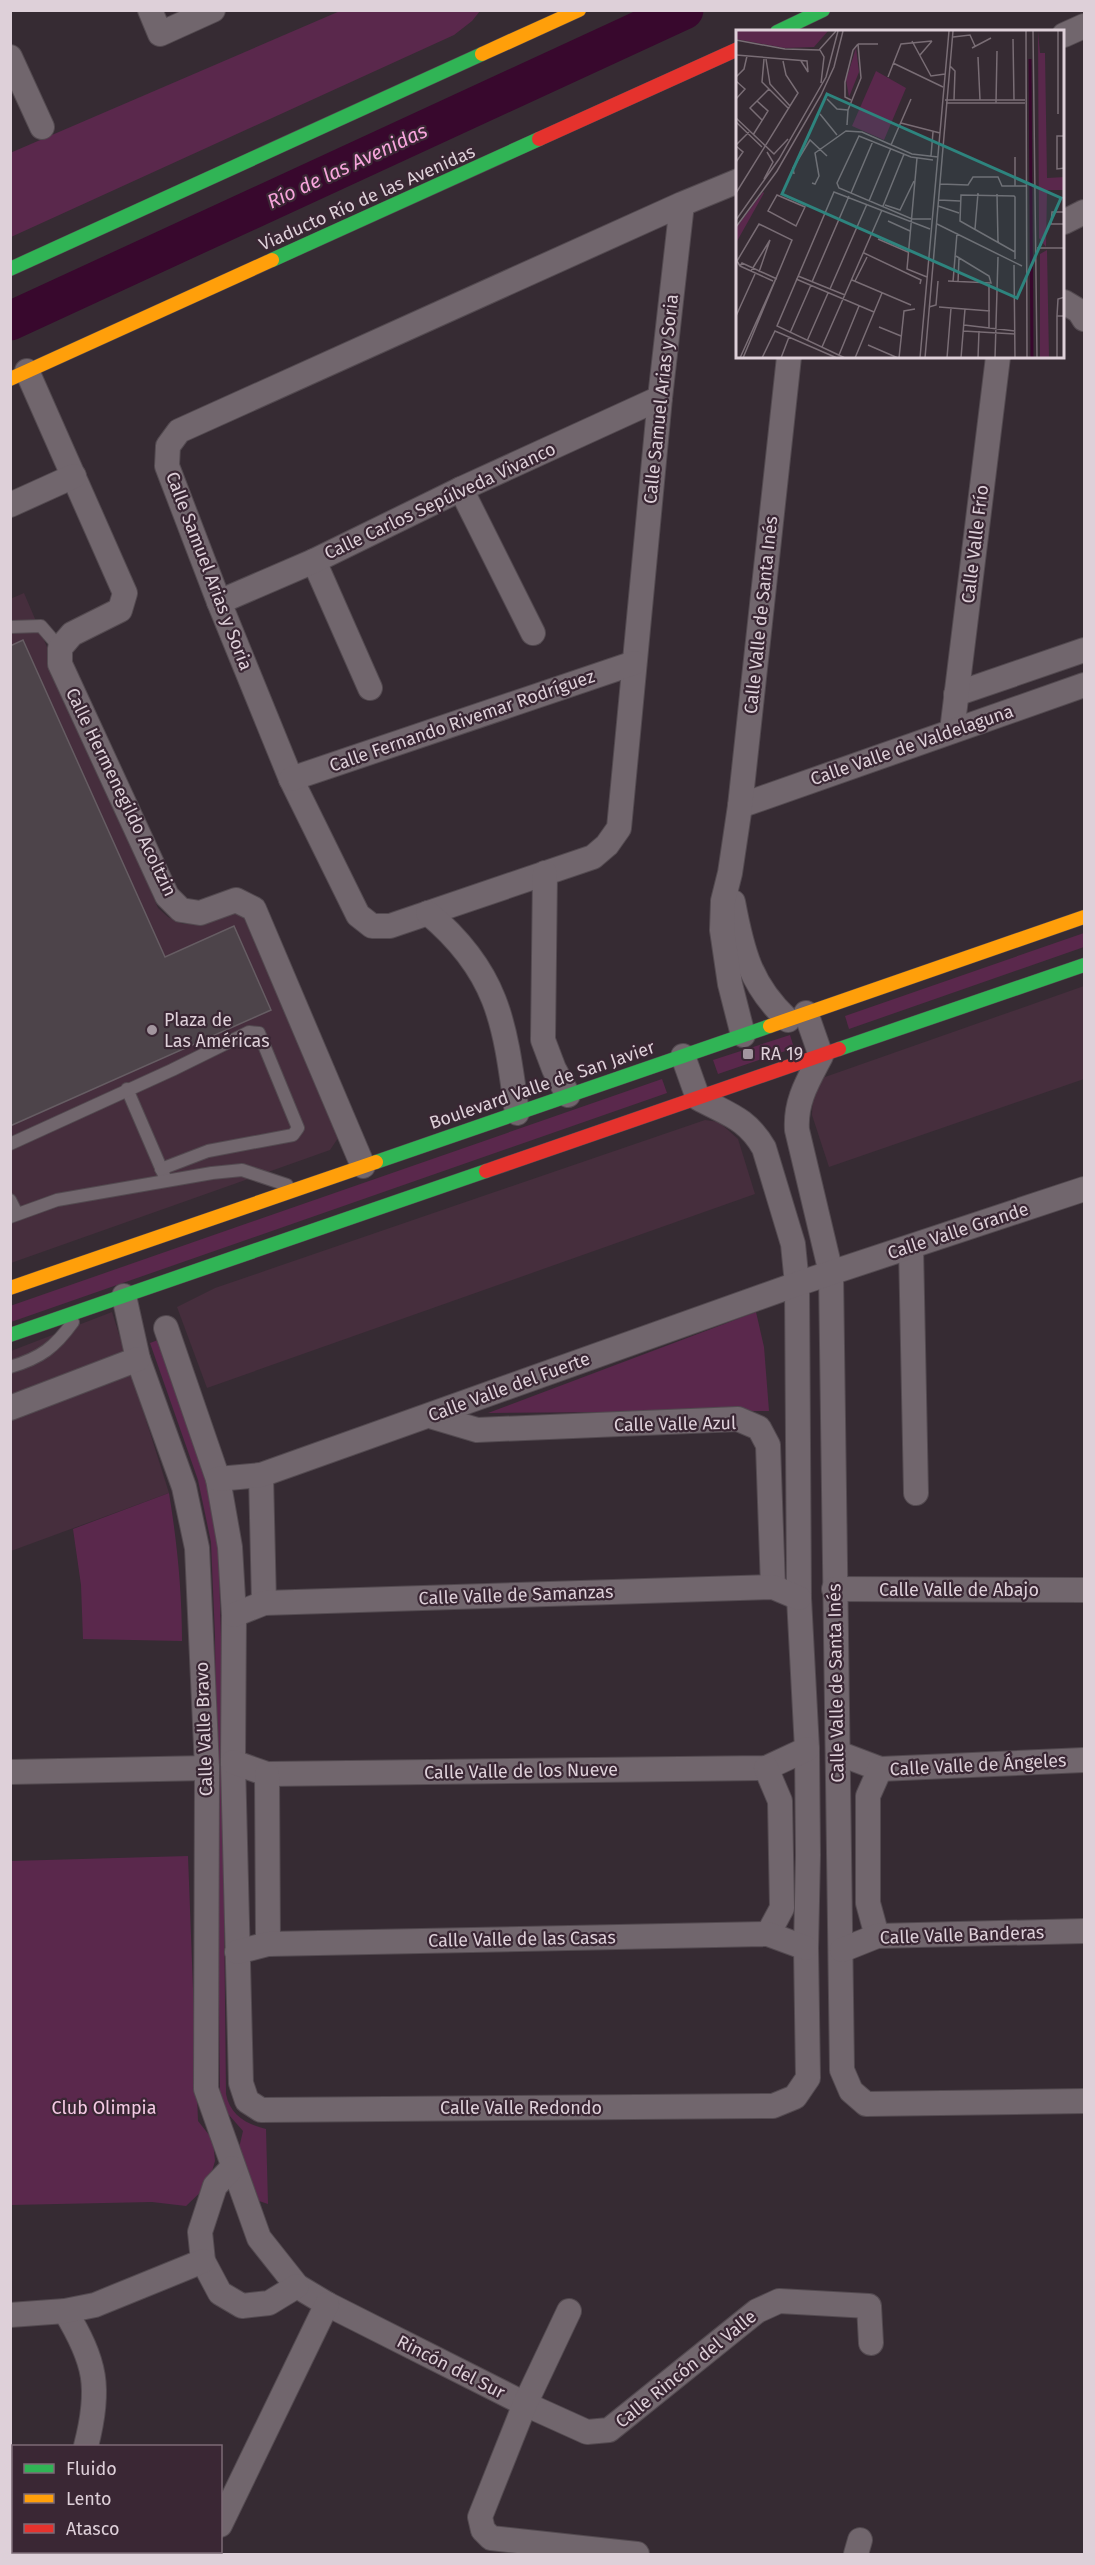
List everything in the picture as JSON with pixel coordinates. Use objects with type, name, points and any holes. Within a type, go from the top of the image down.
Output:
[{"type":"main road","points":[[10,269],[549,17],[579,10]]},
{"type":"main road","points":[[781,30],[823,10]]},
{"type":"main road","name":"Viaducto Río de las Avenidas","points":[[19,375],[736,50]]},
{"type":"main road","name":"Boulevard Valle de San Javier","points":[[10,1288],[1084,917]]},
{"type":"main road","points":[[10,1335],[1084,965]]},
{"type":"street","points":[[150,10],[160,34],[213,10]]},
{"type":"street","points":[[1065,35],[1084,26]]},
{"type":"street","points":[[10,57],[42,127]]},
{"type":"street","name":"Calle Samuel Arias y Soria","points":[[682,204],[660,398],[619,828],[607,845],[593,857],[390,926],[372,926],[358,915],[291,779],[219,602],[168,466],[168,446],[179,431],[682,204],[736,182]]},
{"type":"street","points":[[1065,222],[1084,212]]},
{"type":"street","name":"Calle Valle de Santa Inés","points":[[742,1035],[730,984],[722,930],[723,901],[730,873],[740,806],[789,358]]},
{"type":"street","name":"Calle Valle Frío","points":[[952,731],[998,358]]},
{"type":"street","points":[[19,375],[74,476],[125,593],[120,610],[72,634],[60,648]]},
{"type":"street","name":"Calle Carlos Sepúlveda Vivanco","points":[[219,602],[314,561],[461,489],[660,398]]},
{"type":"street","points":[[10,505],[74,476]]},
{"type":"street","points":[[461,489],[533,633]]},
{"type":"street","points":[[314,561],[370,688]]},
{"type":"street","name":"Calle Hermenegildo Acoltzin","points":[[60,648],[60,664],[167,896],[181,910],[200,913],[236,900],[254,909],[363,1166]]},
{"type":"street","name":"Calle Valle de Valdelaguna","points":[[956,694],[1084,650]]},
{"type":"street","name":"Calle Fernando Rivemar Rodríguez","points":[[291,779],[634,663]]},
{"type":"street","name":"Calle Valle de Valdelaguna","points":[[740,806],[1084,685]]},
{"type":"street","points":[[545,873],[543,1040],[554,1069],[568,1095]]},
{"type":"street","name":"Calle Valle de Santa Inés","points":[[730,873],[738,927],[751,973],[760,990],[797,1016],[821,1056],[799,1098],[796,1115],[797,1130],[831,1273],[842,2070],[850,2091],[866,2104],[1084,2101]]},
{"type":"street","points":[[428,913],[454,934],[473,958],[489,987],[501,1018],[509,1052],[517,1113]]},
{"type":"street","points":[[683,1056],[698,1098]]},
{"type":"street","name":"Calle Valle de Santa Inés","points":[[698,1098],[749,1125],[764,1148],[793,1245],[797,1284],[799,1598],[807,1749],[808,2078],[795,2097]]},
{"type":"street","name":"Calle Valle Grande","points":[[797,1284],[1084,1189]]},
{"type":"street","points":[[910,1247],[916,1493]]},
{"type":"street","name":"Calle Valle del Fuerte","points":[[218,1479],[261,1475],[797,1284]]},
{"type":"street","name":"Calle Valle Bravo","points":[[124,1296],[138,1359],[184,1487],[197,1548],[207,1768],[206,2089],[232,2168],[259,2238]]},
{"type":"street","name":"Calle Valle Bravo","points":[[166,1328],[218,1479],[230,1547],[234,1615],[233,1762],[241,2083],[247,2101]]},
{"type":"street","points":[[10,1408],[138,1359]]},
{"type":"street","name":"Calle Valle Azul","points":[[430,1416],[477,1430],[738,1419],[759,1428],[768,1445],[773,1587]]},
{"type":"street","points":[[261,1475],[264,1603]]},
{"type":"street","name":"Calle Valle de Samanzas","points":[[234,1615],[264,1603],[773,1587],[799,1598]]},
{"type":"street","name":"Calle Valle de Abajo","points":[[834,1589],[1084,1590]]},
{"type":"street","name":"Calle Valle de los Nueve","points":[[233,1762],[267,1774],[766,1768],[807,1749]]},
{"type":"street","name":"Calle Valle de Ángeles","points":[[838,1753],[880,1769],[1084,1760]]},
{"type":"street","points":[[10,1772],[207,1768]]},
{"type":"street","points":[[766,1768],[780,1801],[782,1896],[782,1908],[768,1934]]},
{"type":"street","points":[[877,1936],[868,1903],[868,1796],[880,1769]]},
{"type":"street","points":[[267,1774],[268,1944]]},
{"type":"street","points":[[808,1855],[838,1855]]},
{"type":"street","name":"Calle Valle Banderas","points":[[842,1950],[877,1936],[1084,1931]]},
{"type":"street","name":"Calle Valle de las Casas","points":[[237,1952],[268,1944],[768,1934],[806,1948]]},
{"type":"street","name":"Calle Valle Redondo","points":[[247,2101],[261,2110],[308,2110],[773,2106],[795,2097]]},
{"type":"street","points":[[232,2168],[215,2186],[200,2232],[203,2261],[220,2293],[242,2306],[269,2303],[297,2286]]},
{"type":"street","name":"Rincón del Sur","points":[[259,2238],[297,2286],[327,2304],[525,2404],[587,2432],[609,2430]]},
{"type":"street","points":[[10,2314],[65,2311],[95,2305],[203,2261]]},
{"type":"street","name":"Calle Rincón del Valle","points":[[609,2430],[757,2311],[779,2301],[869,2306],[871,2343]]},
{"type":"street","points":[[222,2521],[327,2304]]},
{"type":"street","points":[[65,2311],[84,2342],[94,2377],[95,2414],[86,2445]]},
{"type":"street","points":[[569,2311],[525,2404],[480,2517],[483,2530],[491,2538],[637,2554]]},
{"type":"lane","points":[[10,627],[41,626],[60,648]]},
{"type":"lane","points":[[10,1144],[249,1032],[259,1033],[298,1128],[293,1135],[208,1151],[161,1169]]},
{"type":"lane","points":[[127,1089],[167,1182]]},
{"type":"lane","points":[[10,1200],[14,1215],[57,1200],[242,1170],[298,1189]]},
{"type":"lane","points":[[10,1367],[38,1358],[59,1341],[81,1311]]},
{"type":"shaded area","name":"Plaza de Las Américas","points":[[24,593],[158,908],[168,917],[183,924],[201,924],[242,908],[340,1135],[330,1150],[11,1263],[10,599]]},
{"type":"shaded area","points":[[1084,986],[1084,1079],[829,1167],[812,1115],[813,1090],[825,1077]]},
{"type":"shaded area","points":[[705,1120],[719,1122],[738,1139],[755,1194],[207,1388],[177,1307],[215,1288]]},
{"type":"shaded area","points":[[112,1312],[169,1493],[11,1551],[11,1351]]},
{"type":"green space","points":[[340,11],[480,11],[472,21],[454,35],[11,237],[10,153]]},
{"type":"green space","points":[[1084,933],[1084,947],[849,1029],[845,1016]]},
{"type":"green space","points":[[790,1035],[794,1048],[718,1074],[713,1060]]},
{"type":"green space","points":[[662,1079],[667,1093],[11,1322],[10,1306]]},
{"type":"green space","points":[[756,1312],[764,1347],[769,1411],[488,1413]]},
{"type":"green space","points":[[158,1340],[206,1478],[218,1540],[226,2094],[231,2108],[240,2118],[266,2129],[268,2204],[259,2201],[239,2148],[243,2131],[222,2107],[220,2096],[215,1636],[211,1542],[198,1480],[150,1343]]},
{"type":"green space","points":[[169,1493],[179,1567],[182,1641],[83,1639],[81,1585],[73,1529]]},
{"type":"green space","name":"Club Olimpia","points":[[188,1856],[198,2121],[213,2140],[215,2161],[208,2185],[186,2206],[152,2202],[11,2205],[10,1861]]},
{"type":"building","points":[[23,640],[165,957],[234,926],[271,1010],[10,1126],[10,646]]},
{"type":"waterway","name":"Río de las Avenidas","points":[[10,321],[684,10]]},
{"type":"traffic: fast","points":[[781,30],[823,10]]},
{"type":"traffic: fast","points":[[10,269],[482,54]]},
{"type":"traffic: fast","points":[[272,260],[539,139]]},
{"type":"traffic: fast","points":[[839,1049],[1084,965]]},
{"type":"traffic: fast","points":[[376,1162],[770,1026]]},
{"type":"traffic: fast","points":[[10,1335],[486,1171]]},
{"type":"traffic: slow","points":[[482,54],[579,10]]},
{"type":"traffic: slow","points":[[10,379],[272,260]]},
{"type":"traffic: slow","points":[[770,1026],[1084,917]]},
{"type":"traffic: slow","points":[[10,1288],[376,1162]]},
{"type":"traffic: jam","points":[[539,139],[736,50]]},
{"type":"traffic: jam","points":[[486,1171],[839,1049]]},
{"type":"place","name":"Plaza de Las Américas","points":[[152,1030]]},
{"type":"place","name":"RA 19","points":[[748,1054]]}]
